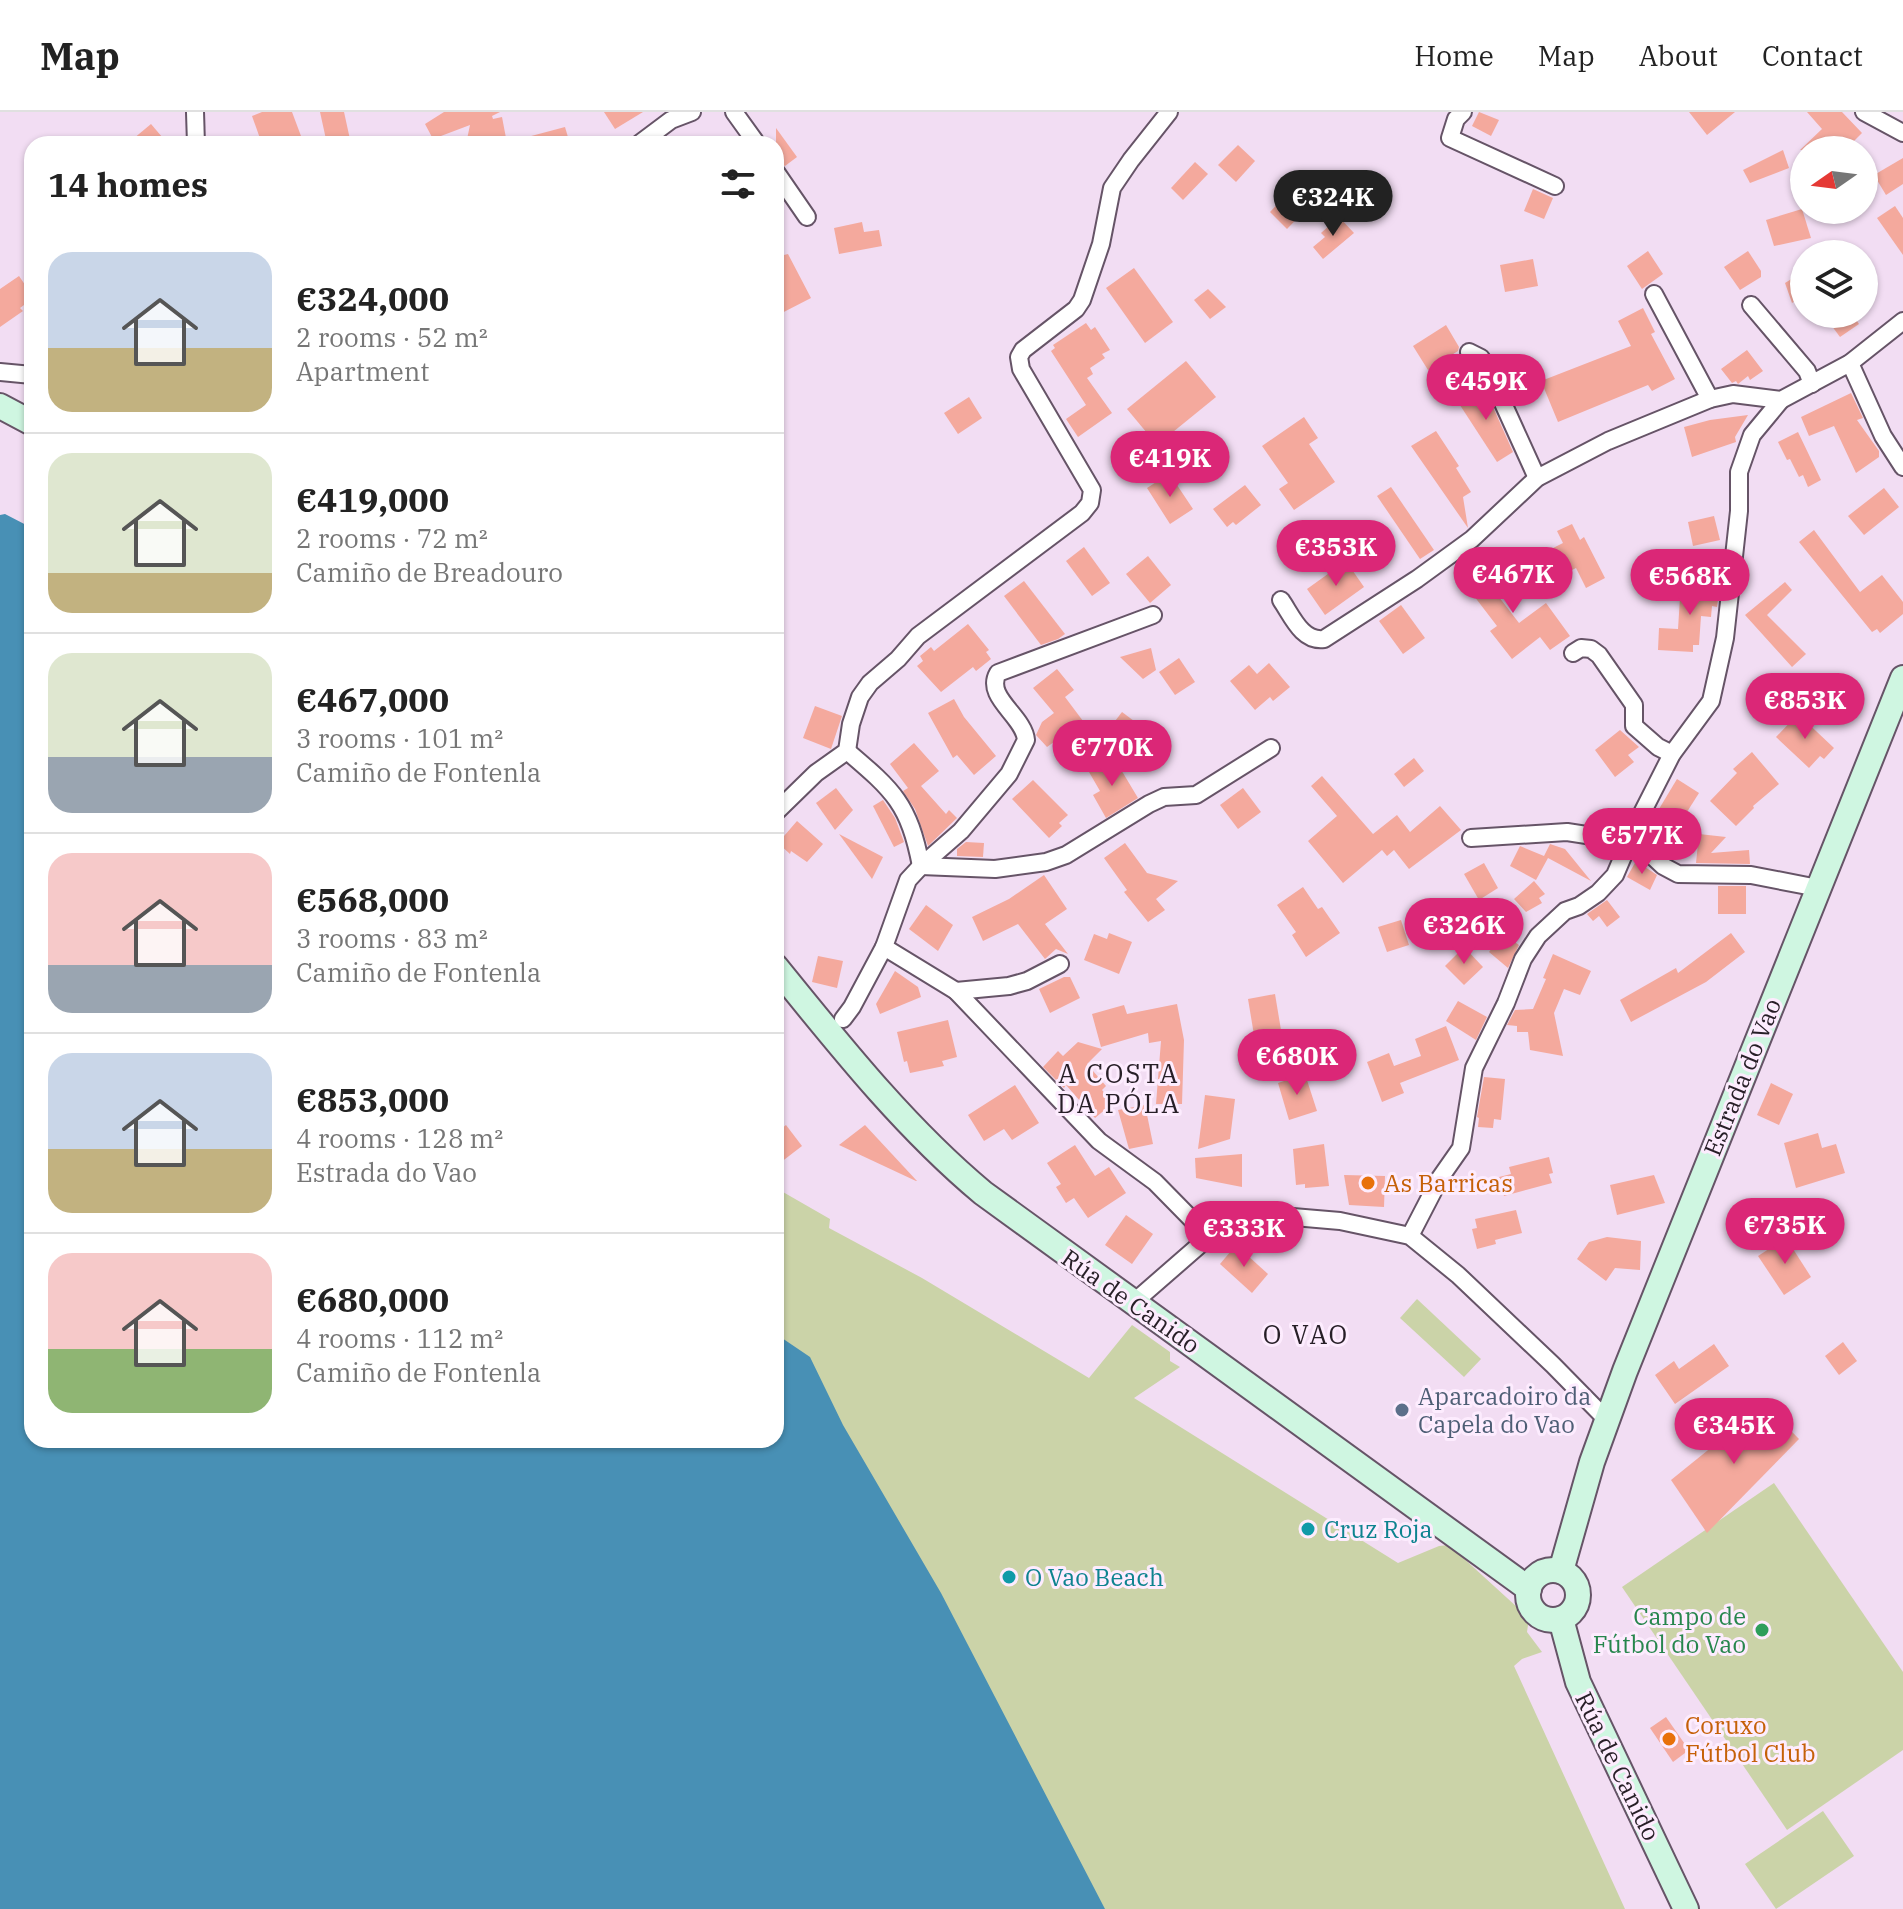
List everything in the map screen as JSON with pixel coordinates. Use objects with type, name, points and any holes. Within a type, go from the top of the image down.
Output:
[{"type":"main road","points":[[0,406],[24,419]]},
{"type":"main road","name":"Estrada do Vao","points":[[1561,1571],[1607,1420],[1903,678]]},
{"type":"main road","name":"Rúa de Canido","points":[[784,976],[915,1129],[958,1172],[1009,1214],[1278,1405],[1529,1589],[1529,1603],[1538,1615],[1545,1619],[1561,1619],[1578,1682],[1686,1909]]},
{"type":"main road","points":[[1529,1589],[1537,1575],[1553,1570],[1561,1571],[1575,1583],[1578,1592],[1574,1608],[1561,1619]]},
{"type":"street","points":[[195,112],[196,136]]},
{"type":"street","points":[[650,136],[671,120],[692,112]]},
{"type":"street","points":[[734,112],[751,136]]},
{"type":"street","points":[[784,804],[816,773],[847,751],[851,724],[860,697],[870,683],[898,659],[918,636],[1082,513],[1090,503],[1092,490],[1021,369],[1019,357],[1023,350],[1076,309],[1082,300],[1101,244],[1112,188],[1169,112]]},
{"type":"street","points":[[1463,112],[1456,119],[1450,138],[1555,186]]},
{"type":"street","points":[[1864,112],[1903,133]]},
{"type":"street","points":[[784,184],[807,217]]},
{"type":"street","points":[[1654,294],[1710,399]]},
{"type":"street","points":[[1751,305],[1807,371],[1812,384]]},
{"type":"street","points":[[1410,1236],[1440,1178],[1461,1148],[1474,1068],[1506,1003],[1523,959],[1538,936],[1565,911],[1598,893],[1615,875],[1672,754],[1711,701],[1725,638],[1739,511],[1739,472],[1752,435],[1781,400],[1850,363],[1903,321]]},
{"type":"street","points":[[1469,352],[1481,358],[1488,370],[1537,478]]},
{"type":"street","points":[[1850,363],[1883,436],[1903,467]]},
{"type":"street","points":[[0,372],[24,374]]},
{"type":"street","points":[[1281,600],[1306,636],[1314,640],[1324,639],[1472,539],[1537,478],[1608,441],[1710,399],[1733,394],[1781,400]]},
{"type":"street","points":[[843,1019],[884,947],[908,880],[961,831],[1009,774],[1026,740],[1020,722],[999,698],[994,679],[998,673],[1153,615]]},
{"type":"street","points":[[1573,653],[1581,648],[1591,649],[1599,655],[1630,696],[1634,705],[1634,726],[1658,747],[1672,754]]},
{"type":"street","points":[[921,866],[995,869],[1046,862],[1066,855],[1164,797],[1196,795],[1271,748]]},
{"type":"street","points":[[847,751],[873,774],[905,810],[914,830],[921,866]]},
{"type":"street","points":[[1471,838],[1567,832],[1593,836],[1621,831],[1632,837],[1663,866],[1678,874],[1751,875],[1818,888]]},
{"type":"street","points":[[884,947],[956,991],[1099,1141],[1155,1182],[1210,1238]]},
{"type":"street","points":[[956,991],[1009,986],[1027,981],[1060,964]]},
{"type":"street","points":[[1133,1303],[1226,1222],[1241,1214],[1340,1221],[1410,1236],[1458,1275],[1607,1420]]},
{"type":"green space","points":[[784,1193],[830,1219],[829,1228],[922,1278],[1089,1378],[1132,1325],[1170,1352],[1170,1361],[1180,1367],[1134,1398],[1398,1563],[1449,1545],[1529,1618],[1527,1632],[1542,1652],[1522,1659],[1514,1666],[1625,1909],[974,1909],[779,1448],[784,1448]]},
{"type":"green space","points":[[1417,1299],[1481,1359],[1464,1377],[1400,1318]]},
{"type":"green space","name":"Campo de Fútbol do Vao","points":[[1774,1483],[1903,1672],[1903,1750],[1787,1830],[1622,1587]]},
{"type":"green space","points":[[1823,1811],[1854,1856],[1776,1909],[1745,1864]]},
{"type":"water","points":[[5,514],[24,524],[24,1448],[784,1448],[784,1339],[810,1357],[843,1425],[941,1593],[1105,1909],[0,1909],[0,515]]},
{"type":"building","points":[[262,112],[292,112],[301,136],[259,136],[252,116]]},
{"type":"building","points":[[320,112],[344,112],[349,136],[325,136]]},
{"type":"building","points":[[444,112],[500,112],[492,116],[493,119],[502,117],[506,136],[468,136],[470,125],[441,136],[431,136],[425,124]]},
{"type":"building","points":[[604,112],[643,112],[615,129]]},
{"type":"building","points":[[1479,112],[1499,120],[1491,136],[1472,126]]},
{"type":"building","points":[[1689,112],[1735,112],[1707,135]]},
{"type":"building","points":[[1807,112],[1842,112],[1862,133],[1859,136],[1815,136],[1822,129]]},
{"type":"building","points":[[151,124],[161,136],[137,136]]},
{"type":"building","points":[[565,127],[568,136],[531,136]]},
{"type":"building","points":[[784,139],[797,157],[784,165]]},
{"type":"building","points":[[1238,145],[1255,161],[1236,182],[1218,165]]},
{"type":"building","points":[[1783,150],[1789,168],[1750,183],[1743,170]]},
{"type":"building","points":[[1903,158],[1903,184],[1886,195],[1878,182],[1878,173]]},
{"type":"building","points":[[1195,162],[1208,174],[1183,200],[1171,188]]},
{"type":"building","points":[[1533,189],[1553,198],[1544,219],[1524,211]]},
{"type":"building","points":[[1291,190],[1298,196],[1303,190],[1314,201],[1287,229],[1270,212]]},
{"type":"building","points":[[1895,206],[1903,218],[1903,255],[1878,219]]},
{"type":"building","points":[[1790,213],[1790,224],[1807,224],[1811,238],[1790,240],[1774,246],[1766,220]]},
{"type":"building","points":[[1339,217],[1354,233],[1323,259],[1313,247],[1325,237],[1321,233]]},
{"type":"building","points":[[862,222],[864,232],[879,230],[882,246],[839,254],[834,228]]},
{"type":"building","points":[[1648,251],[1663,274],[1642,289],[1627,266]]},
{"type":"building","points":[[1748,251],[1761,271],[1761,277],[1740,290],[1724,267]]},
{"type":"building","points":[[788,254],[811,298],[784,312],[784,255]]},
{"type":"building","points":[[1533,259],[1538,286],[1505,292],[1500,265]]},
{"type":"building","points":[[1134,268],[1173,322],[1145,343],[1106,288]]},
{"type":"building","points":[[19,276],[24,283],[24,305],[20,308],[23,311],[0,327],[0,289]]},
{"type":"building","points":[[1790,280],[1790,297],[1785,283]]},
{"type":"building","points":[[1208,289],[1226,307],[1210,319],[1194,300]]},
{"type":"building","points":[[1643,308],[1655,332],[1651,334],[1675,379],[1652,391],[1648,385],[1558,422],[1541,381],[1631,346],[1618,321]]},
{"type":"building","points":[[1086,323],[1091,330],[1095,327],[1110,350],[1102,354],[1105,358],[1090,368],[1093,374],[1087,378],[1112,413],[1078,437],[1066,419],[1086,405],[1051,351],[1055,348],[1053,345]]},
{"type":"building","points":[[1446,325],[1459,347],[1458,351],[1428,370],[1413,346]]},
{"type":"building","points":[[1833,328],[1853,328],[1840,337]]},
{"type":"building","points":[[1747,350],[1763,371],[1750,380],[1748,376],[1738,384],[1736,381],[1732,383],[1721,369]]},
{"type":"building","points":[[1186,361],[1216,397],[1157,445],[1127,409]]},
{"type":"building","points":[[1479,385],[1493,407],[1513,452],[1497,462],[1456,399]]},
{"type":"building","points":[[1851,393],[1863,418],[1857,420],[1879,451],[1879,457],[1856,473],[1834,426],[1809,436],[1801,417]]},
{"type":"building","points":[[969,397],[982,418],[958,434],[944,413]]},
{"type":"building","points":[[1748,415],[1735,437],[1736,442],[1692,457],[1684,427]]},
{"type":"building","points":[[1304,417],[1318,438],[1309,444],[1335,482],[1294,510],[1279,489],[1288,483],[1262,446]]},
{"type":"building","points":[[1436,431],[1459,466],[1456,468],[1471,492],[1463,497],[1468,528],[1411,446]]},
{"type":"building","points":[[1798,432],[1821,480],[1808,487],[1803,475],[1799,477],[1790,459],[1787,460],[1778,442]]},
{"type":"building","points":[[1167,475],[1193,509],[1170,524],[1147,488]]},
{"type":"building","points":[[1245,485],[1261,505],[1236,525],[1233,522],[1227,527],[1213,509]]},
{"type":"building","points":[[1391,487],[1434,550],[1420,559],[1377,496]]},
{"type":"building","points":[[1884,488],[1899,507],[1864,535],[1848,516]]},
{"type":"building","points":[[1714,516],[1720,540],[1693,546],[1688,522]]},
{"type":"building","points":[[1572,524],[1580,540],[1584,537],[1605,578],[1586,588],[1576,568],[1562,575],[1549,550],[1563,543],[1557,531]]},
{"type":"building","points":[[1814,530],[1860,592],[1882,575],[1903,602],[1903,614],[1880,633],[1877,629],[1872,632],[1799,542]]},
{"type":"building","points":[[1084,547],[1110,583],[1092,596],[1066,561]]},
{"type":"building","points":[[1678,553],[1682,579],[1641,585],[1640,559]]},
{"type":"building","points":[[1148,556],[1171,585],[1150,603],[1126,574]]},
{"type":"building","points":[[1346,561],[1364,587],[1325,615],[1307,589]]},
{"type":"building","points":[[1485,561],[1508,590],[1499,597],[1519,623],[1546,603],[1570,636],[1550,650],[1540,637],[1512,659],[1490,631],[1497,626],[1461,579]]},
{"type":"building","points":[[1024,581],[1065,634],[1058,639],[1041,645],[1004,596]]},
{"type":"building","points":[[1681,582],[1720,585],[1717,607],[1712,606],[1711,617],[1701,616],[1699,645],[1693,645],[1693,652],[1658,650],[1659,628],[1678,629]]},
{"type":"building","points":[[1785,582],[1792,590],[1767,615],[1806,654],[1792,667],[1745,615]]},
{"type":"building","points":[[1401,605],[1425,638],[1403,654],[1379,621]]},
{"type":"building","points":[[968,624],[989,650],[986,652],[991,659],[976,671],[973,667],[941,692],[917,666],[923,661],[920,656],[931,647],[934,651]]},
{"type":"building","points":[[1151,648],[1156,670],[1143,679],[1120,657]]},
{"type":"building","points":[[1179,658],[1195,682],[1175,695],[1159,672]]},
{"type":"building","points":[[1269,663],[1290,687],[1273,701],[1270,697],[1255,710],[1230,681],[1249,665],[1257,674]]},
{"type":"building","points":[[1057,669],[1074,690],[1065,697],[1083,721],[1047,747],[1036,735],[1042,722],[1054,713],[1033,688]]},
{"type":"building","points":[[954,699],[964,717],[996,756],[974,775],[957,755],[953,758],[928,713]]},
{"type":"building","points":[[815,706],[842,716],[831,749],[803,738]]},
{"type":"building","points":[[1122,712],[1138,724],[1114,754],[1099,742]]},
{"type":"building","points":[[1798,714],[1834,748],[1824,759],[1820,756],[1809,768],[1776,737]]},
{"type":"building","points":[[1620,730],[1639,747],[1628,755],[1634,762],[1615,777],[1595,750]]},
{"type":"building","points":[[914,743],[939,771],[921,786],[946,814],[949,810],[957,818],[928,846],[915,809],[903,791],[908,788],[890,764]]},
{"type":"building","points":[[1752,752],[1779,784],[1753,806],[1736,826],[1710,801],[1737,773],[1733,769]]},
{"type":"building","points":[[1114,758],[1138,798],[1106,818],[1093,795],[1100,791],[1089,772]]},
{"type":"building","points":[[1414,758],[1424,771],[1404,787],[1394,774]]},
{"type":"building","points":[[1322,776],[1373,834],[1397,815],[1410,832],[1440,806],[1461,830],[1409,869],[1394,850],[1387,856],[1382,850],[1343,883],[1308,841],[1337,816],[1311,786]]},
{"type":"building","points":[[1677,779],[1699,793],[1680,823],[1659,809]]},
{"type":"building","points":[[1033,780],[1068,815],[1049,838],[1012,799]]},
{"type":"building","points":[[836,788],[853,810],[835,830],[816,803]]},
{"type":"building","points":[[1243,788],[1261,812],[1238,829],[1220,805]]},
{"type":"building","points":[[883,800],[895,818],[904,842],[894,847],[873,806]]},
{"type":"building","points":[[797,821],[823,844],[807,862],[784,848],[784,836]]},
{"type":"building","points":[[839,834],[883,857],[872,879]]},
{"type":"building","points":[[1699,834],[1726,837],[1711,853],[1749,850],[1750,864],[1696,863]]},
{"type":"building","points":[[966,842],[984,843],[983,857],[957,856],[957,849]]},
{"type":"building","points":[[1125,843],[1147,873],[1178,881],[1156,899],[1165,910],[1148,922],[1124,892],[1127,890],[1104,858]]},
{"type":"building","points":[[1550,844],[1565,849],[1591,881],[1548,858],[1536,880],[1510,866],[1520,846],[1544,856]]},
{"type":"building","points":[[1636,861],[1657,875],[1650,890],[1627,877]]},
{"type":"building","points":[[1484,863],[1498,888],[1479,900],[1464,874]]},
{"type":"building","points":[[1044,875],[1067,909],[1045,924],[1068,954],[1056,949],[1045,959],[1018,924],[983,941],[972,917],[1009,899]]},
{"type":"building","points":[[1534,881],[1545,894],[1539,898],[1542,903],[1526,912],[1514,899]]},
{"type":"building","points":[[1718,886],[1746,886],[1746,914],[1718,914]]},
{"type":"building","points":[[1303,887],[1340,933],[1306,957],[1292,935],[1296,932],[1277,905]]},
{"type":"building","points":[[1607,900],[1620,917],[1607,927],[1599,916],[1593,921],[1587,914]]},
{"type":"building","points":[[926,905],[953,925],[938,951],[909,929]]},
{"type":"building","points":[[1401,920],[1409,945],[1387,952],[1378,927]]},
{"type":"building","points":[[1109,933],[1132,942],[1119,974],[1084,960],[1094,934],[1107,939]]},
{"type":"building","points":[[1731,933],[1745,952],[1706,982],[1631,1022],[1620,1000],[1676,968],[1678,973]]},
{"type":"building","points":[[1503,934],[1519,945],[1508,968],[1489,952]]},
{"type":"building","points":[[1464,947],[1483,967],[1464,985],[1445,966]]},
{"type":"building","points":[[1553,954],[1591,971],[1580,995],[1564,989],[1554,1013],[1563,1056],[1530,1050],[1528,1032],[1517,1032],[1517,1026],[1507,1025],[1515,1010],[1533,1009]]},
{"type":"building","points":[[818,956],[843,961],[837,988],[812,982]]},
{"type":"building","points":[[895,971],[918,987],[921,997],[880,1014],[876,1004]]},
{"type":"building","points":[[1070,977],[1080,998],[1050,1013],[1039,989]]},
{"type":"building","points":[[1275,994],[1282,1036],[1255,1041],[1248,999]]},
{"type":"building","points":[[1458,1001],[1487,1017],[1476,1040],[1446,1021]]},
{"type":"building","points":[[1177,1004],[1184,1040],[1182,1104],[1156,1104],[1161,1041],[1149,1043],[1148,1033],[1101,1047],[1092,1014],[1124,1005],[1127,1014]]},
{"type":"building","points":[[948,1020],[957,1057],[942,1061],[944,1066],[910,1073],[897,1032]]},
{"type":"building","points":[[1446,1026],[1459,1060],[1400,1083],[1404,1093],[1382,1102],[1367,1062],[1389,1053],[1394,1066],[1421,1056],[1415,1039]]},
{"type":"building","points":[[1078,1042],[1102,1049],[1087,1064],[1106,1086],[1102,1090],[1113,1103],[1095,1118],[1066,1085],[1064,1088],[1043,1067],[1058,1051],[1063,1056]]},
{"type":"building","points":[[1305,1074],[1317,1111],[1289,1120],[1278,1083]]},
{"type":"building","points":[[1484,1077],[1505,1079],[1501,1120],[1494,1119],[1493,1128],[1478,1127]]},
{"type":"building","points":[[1771,1083],[1793,1094],[1779,1125],[1757,1115]]},
{"type":"building","points":[[1015,1085],[1039,1123],[1012,1140],[1004,1129],[984,1141],[968,1115]]},
{"type":"building","points":[[1205,1095],[1235,1099],[1230,1139],[1198,1149]]},
{"type":"building","points":[[1145,1105],[1153,1144],[1129,1149],[1118,1110]]},
{"type":"building","points":[[786,1125],[802,1146],[784,1160]]},
{"type":"building","points":[[865,1125],[917,1181],[839,1145]]},
{"type":"building","points":[[1818,1133],[1822,1148],[1836,1144],[1845,1173],[1796,1188],[1784,1143]]},
{"type":"building","points":[[1324,1144],[1329,1186],[1305,1188],[1305,1184],[1296,1185],[1293,1149]]},
{"type":"building","points":[[1075,1145],[1095,1176],[1109,1167],[1126,1193],[1088,1218],[1074,1198],[1066,1203],[1056,1187],[1061,1184],[1047,1163]]},
{"type":"building","points":[[1242,1154],[1242,1187],[1196,1178],[1195,1158]]},
{"type":"building","points":[[1549,1157],[1552,1183],[1504,1196],[1499,1177],[1511,1174],[1509,1167]]},
{"type":"building","points":[[1344,1175],[1385,1176],[1384,1207],[1349,1205]]},
{"type":"building","points":[[1654,1175],[1665,1203],[1617,1215],[1610,1185]]},
{"type":"building","points":[[1516,1210],[1522,1233],[1495,1240],[1496,1244],[1477,1249],[1472,1229],[1477,1228],[1475,1219]]},
{"type":"building","points":[[1126,1215],[1153,1234],[1132,1264],[1105,1245]]},
{"type":"building","points":[[1607,1237],[1641,1241],[1640,1270],[1615,1268],[1606,1281],[1577,1259],[1589,1242]]},
{"type":"building","points":[[1786,1238],[1811,1277],[1784,1295],[1758,1256]]},
{"type":"building","points":[[1236,1245],[1268,1274],[1252,1293],[1220,1264]]},
{"type":"building","points":[[1843,1342],[1857,1361],[1839,1375],[1825,1356]]},
{"type":"building","points":[[1714,1344],[1729,1366],[1675,1404],[1655,1375],[1674,1361],[1679,1369]]},
{"type":"building","points":[[1765,1404],[1799,1439],[1707,1533],[1671,1480]]},
{"type":"building","name":"Coruxo Fútbol Club","points":[[1666,1717],[1689,1750],[1673,1762],[1650,1728]]},
{"type":"place","name":"As Barricas","points":[[1368,1183]]},
{"type":"place","name":"Aparcadoiro da Capela do Vao","points":[[1402,1410]]},
{"type":"place","name":"Cruz Roja","points":[[1308,1529]]},
{"type":"place","name":"O Vao Beach","points":[[1009,1577]]},
{"type":"place","name":"Campo de Fútbol do Vao","points":[[1762,1630]]},
{"type":"place","name":"Coruxo Fútbol Club","points":[[1669,1739]]},
{"type":"district","name":"A COSTA DA PÓLA","points":[[1119,1088]]},
{"type":"district","name":"O VAO","points":[[1306,1334]]}]
